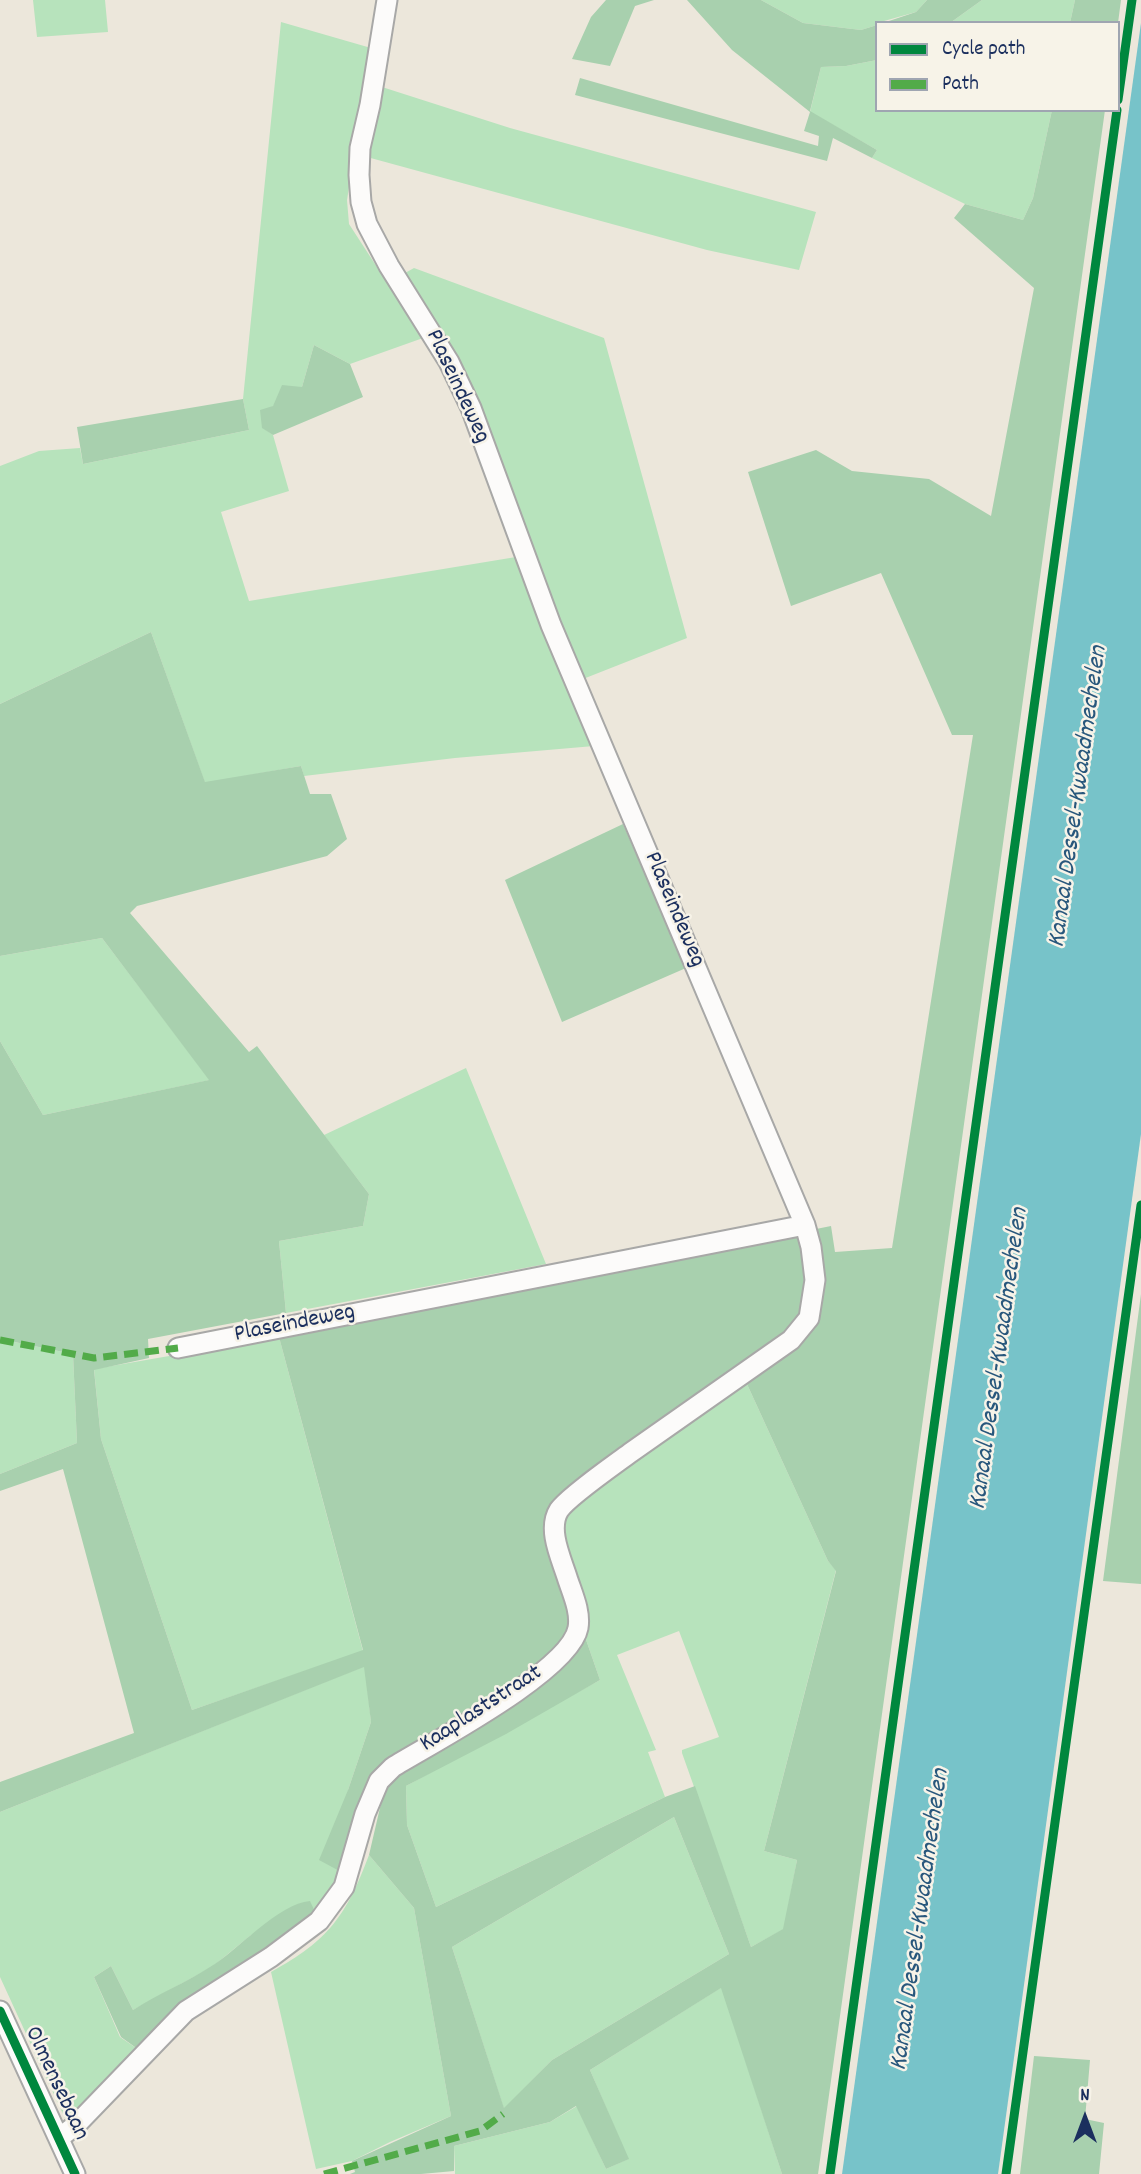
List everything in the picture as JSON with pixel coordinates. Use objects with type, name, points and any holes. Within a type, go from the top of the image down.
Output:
[{"type":"street","name":"Plaseindeweg","points":[[178,1348],[805,1225],[551,625],[471,408],[449,362],[388,266],[367,224],[361,202],[360,148],[373,92],[387,0]]},
{"type":"street","name":"Kaaplaststraat","points":[[59,2138],[76,2125],[186,2011],[319,1922],[344,1888],[365,1814],[379,1781],[393,1767],[529,1683],[561,1656],[578,1630],[579,1614],[554,1528],[560,1508],[607,1470],[791,1339],[809,1318],[815,1280],[805,1225]]},
{"type":"street","name":"Olmensebaan","points":[[0,2011],[75,2174]]},
{"type":"green space","points":[[33,0],[105,0],[108,32],[37,37]]},
{"type":"green space","points":[[606,0],[654,0],[635,6],[610,66],[572,59],[591,17]]},
{"type":"green space","points":[[687,0],[761,0],[803,23],[861,30],[875,26],[875,60],[821,67],[810,111],[877,150],[872,158],[833,138],[827,161],[575,95],[580,78],[818,146],[819,136],[804,131],[810,112],[732,50]]},
{"type":"green space","points":[[761,0],[927,0],[916,12],[875,21],[875,26],[861,30],[803,23]]},
{"type":"green space","points":[[927,0],[982,0],[953,21],[889,21],[916,12]]},
{"type":"green space","points":[[982,0],[1075,0],[1070,21],[953,21]]},
{"type":"green space","points":[[1075,0],[1121,0],[1118,21],[1070,21]]},
{"type":"green space","points":[[281,22],[371,48],[347,200],[349,224],[423,338],[350,364],[314,345],[302,387],[273,406],[262,427],[273,435],[289,491],[221,512],[249,601],[516,557],[594,746],[455,758],[304,776],[301,766],[205,783],[151,632],[0,704],[0,466],[39,451],[80,448],[83,464],[249,430],[243,399]]},
{"type":"green space","points":[[875,60],[875,112],[1052,112],[1033,198],[1023,220],[965,204],[872,158],[877,150],[810,112],[821,67]]},
{"type":"green space","points":[[382,87],[510,128],[816,212],[799,270],[707,250],[367,157]]},
{"type":"green space","points":[[1052,112],[1105,112],[818,2174],[782,2174],[721,1988],[590,2070],[629,2159],[606,2169],[576,2106],[550,2122],[454,2146],[454,2171],[350,2174],[355,2172],[352,2161],[451,2116],[414,1908],[369,1855],[382,1799],[345,1874],[319,1860],[348,1790],[371,1722],[364,1667],[0,1812],[0,1782],[134,1733],[63,1469],[0,1491],[0,1474],[77,1443],[73,1354],[0,1339],[0,1041],[43,1115],[209,1080],[102,938],[0,956],[0,704],[151,632],[205,782],[301,766],[310,794],[331,794],[347,839],[327,856],[137,906],[130,913],[249,1052],[257,1046],[369,1194],[363,1226],[279,1241],[286,1313],[148,1339],[149,1358],[94,1370],[101,1439],[192,1710],[363,1650],[279,1337],[831,1226],[835,1252],[892,1248],[973,735],[952,735],[881,573],[791,606],[748,472],[816,450],[852,471],[929,479],[991,516],[1034,288],[954,218],[965,204],[1023,220],[1033,198]],"holes":[[[741,1371],[828,1561],[836,1571],[764,1851],[797,1860],[783,1929],[751,1947],[695,1786],[665,1797],[436,1907],[407,1825],[406,1786],[506,1734],[600,1680],[548,1530],[555,1506]],[[674,1817],[729,1954],[552,2060],[504,2108],[452,1947]]]},
{"type":"green space","points":[[414,268],[604,338],[687,638],[583,679],[461,363],[405,273]]},
{"type":"green space","points":[[314,345],[350,364],[363,397],[273,435],[262,428],[260,410],[273,406],[282,385],[302,387]]},
{"type":"green space","points":[[243,399],[249,430],[83,464],[77,427]]},
{"type":"green space","points":[[623,824],[686,968],[562,1022],[505,880]]},
{"type":"green space","points":[[102,938],[210,1080],[43,1115],[0,1041],[0,956]]},
{"type":"green space","points":[[466,1068],[546,1264],[286,1313],[279,1241],[363,1226],[369,1194],[324,1135]]},
{"type":"green space","points":[[1141,1294],[1141,1584],[1103,1581]]},
{"type":"green space","points":[[279,1337],[363,1651],[192,1710],[101,1439],[94,1369]]},
{"type":"green space","points":[[0,1339],[73,1354],[77,1443],[0,1474]]},
{"type":"green space","points":[[741,1371],[828,1561],[836,1570],[764,1851],[797,1860],[784,1929],[751,1947],[682,1753],[682,1750],[719,1737],[679,1631],[617,1655],[656,1750],[648,1752],[665,1797],[436,1907],[407,1825],[406,1786],[600,1680],[548,1530],[548,1518]]},
{"type":"green space","points":[[365,1666],[371,1722],[348,1790],[345,1874],[317,1916],[251,1935],[212,1967],[133,2010],[111,1966],[94,1977],[120,2037],[139,2050],[68,2125],[0,1977],[0,1812]]},
{"type":"green space","points":[[674,1817],[729,1954],[552,2060],[504,2109],[452,1947]]},
{"type":"green space","points":[[369,1855],[414,1908],[451,2116],[352,2161],[316,2169],[271,1972],[308,1949],[333,1924],[352,1895]]},
{"type":"green space","points":[[310,1901],[317,1916],[139,2050],[121,2037],[94,1977],[111,1966],[133,2010],[221,1960],[285,1910]]},
{"type":"green space","points":[[722,1987],[782,2174],[455,2174],[454,2146],[550,2122],[577,2106],[606,2169],[628,2159],[590,2070]]},
{"type":"green space","points":[[1034,2056],[1090,2060],[1085,2119],[1104,2123],[1099,2174],[1020,2174]]},
{"type":"water","name":"Kanaal Dessel-Kwaadmechelen","points":[[1141,23],[1141,1134],[998,2174],[842,2174]]},
{"type":"marked path","points":[[0,1340],[94,1358],[178,1348]]},
{"type":"marked path","points":[[324,2174],[480,2131],[503,2114]]},
{"type":"cycle path","points":[[1120,86],[1132,0]]},
{"type":"cycle path","points":[[830,2174],[1117,112]]},
{"type":"cycle path","points":[[1006,2174],[1141,1205]]},
{"type":"cycle path","points":[[0,2011],[75,2174]]}]
